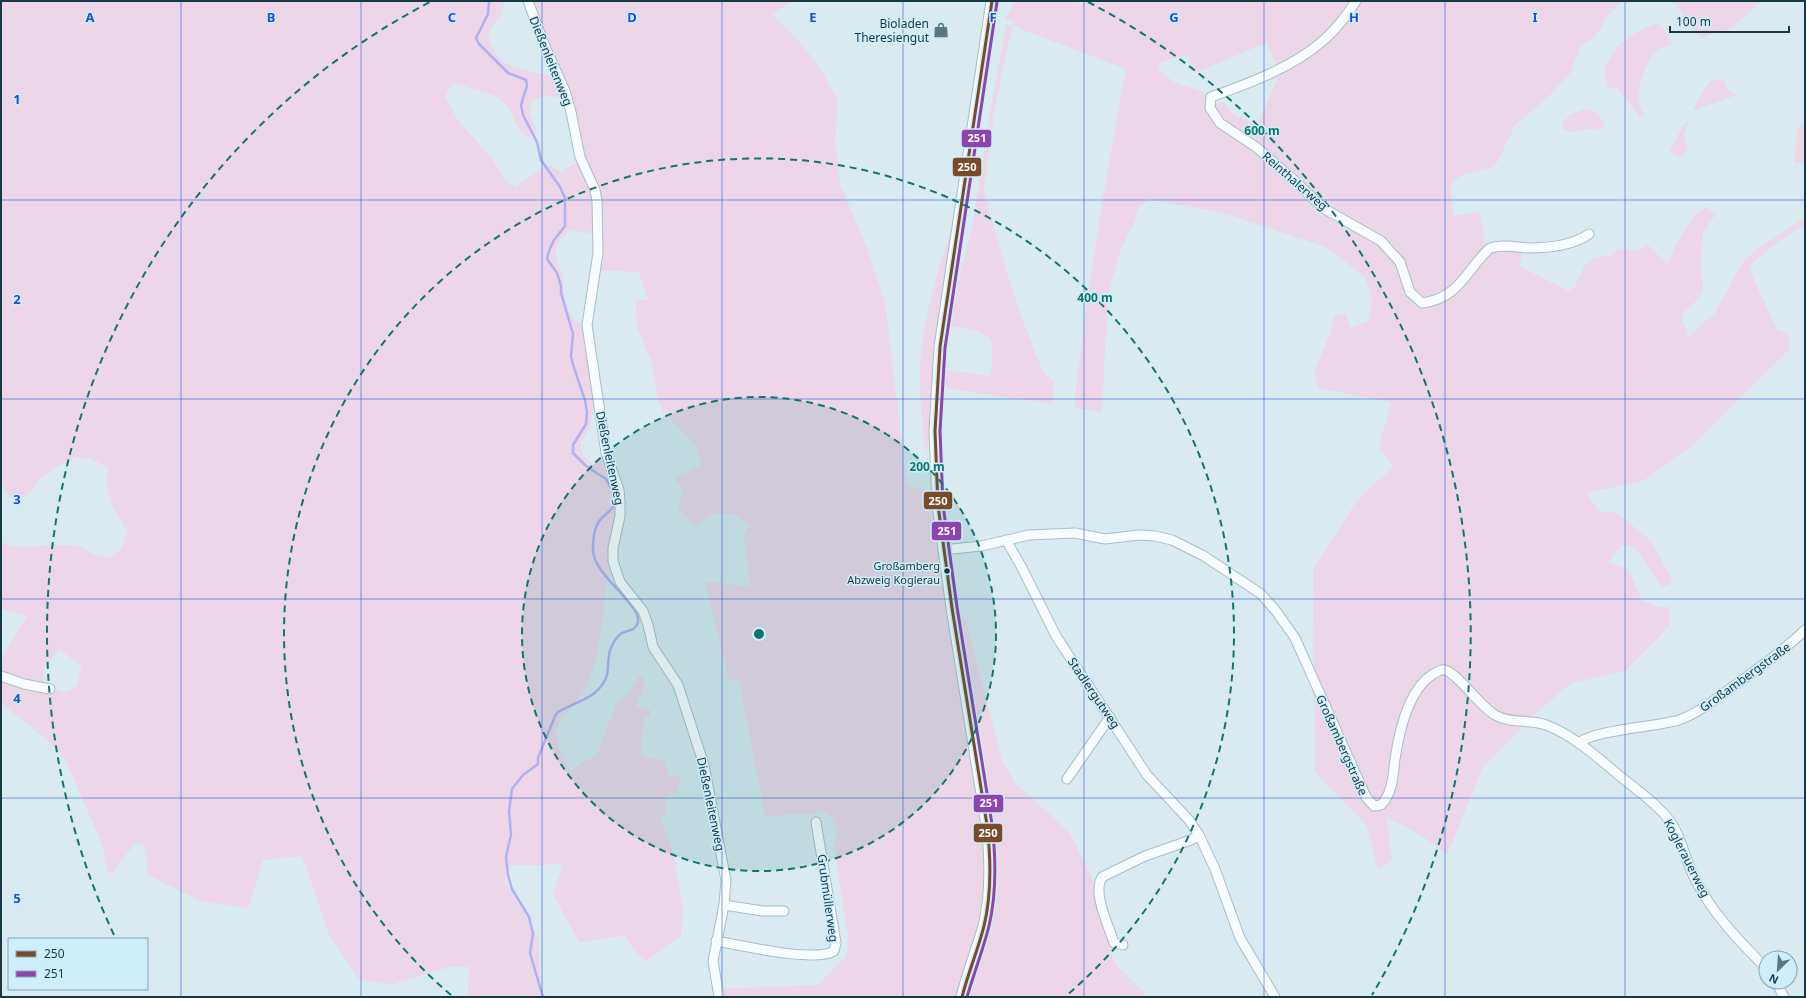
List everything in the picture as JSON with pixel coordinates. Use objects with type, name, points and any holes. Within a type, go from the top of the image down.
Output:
[{"type":"main road","points":[[962,997],[986,916],[989,895],[990,863],[987,825],[943,550],[936,466],[937,373],[992,1]]},
{"type":"street","name":"Dießenleitenweg","points":[[528,1],[544,44],[565,91],[580,157],[595,190],[598,201],[598,253],[587,325],[605,448],[618,490],[620,502],[620,516],[613,552],[614,565],[620,582],[643,611],[648,625],[651,643],[677,682],[706,771],[725,870],[726,886],[724,905],[713,961],[719,997]]},
{"type":"street","name":"Reinthalerweg","points":[[1356,1],[1337,27],[1313,49],[1277,70],[1211,97],[1210,108],[1215,118],[1230,131],[1256,147],[1323,208],[1381,241],[1400,262],[1410,292],[1422,303],[1441,297],[1461,284],[1490,248],[1506,246],[1529,248],[1563,245],[1580,241],[1589,234]]},
{"type":"street","name":"Großambergstraße","points":[[943,550],[981,546],[1029,536],[1062,534],[1080,534],[1104,539],[1139,535],[1155,536],[1172,540],[1193,549],[1248,584],[1269,602],[1295,638],[1366,797],[1374,806],[1381,805],[1390,792],[1399,736],[1410,705],[1421,686],[1432,674],[1441,670],[1454,675],[1483,706],[1496,716],[1507,720],[1528,720],[1544,724],[1580,743],[1591,736],[1666,723],[1678,720],[1699,711],[1784,649],[1805,630]]},
{"type":"street","name":"Stadlergutweg","points":[[1006,540],[1021,566],[1050,627],[1147,775],[1189,820],[1199,835],[1215,869],[1240,938],[1275,997]]},
{"type":"street","points":[[1,676],[24,684],[50,689]]},
{"type":"street","points":[[1067,779],[1110,717]]},
{"type":"street","name":"Koglerauerweg","points":[[1580,743],[1650,800],[1666,816],[1676,830],[1694,876],[1708,899],[1735,938],[1758,960]]},
{"type":"street","name":"Grubmüllerweg","points":[[716,941],[796,954],[824,954],[834,951],[836,943],[816,822]]},
{"type":"street","points":[[1123,946],[1114,943],[1104,913],[1099,887],[1102,877],[1145,856],[1191,840],[1199,835]]},
{"type":"street","points":[[724,905],[763,911],[784,911]]},
{"type":"shaded area","points":[[1,1],[504,1],[502,14],[492,26],[488,37],[494,51],[503,62],[513,67],[555,76],[560,90],[558,98],[544,95],[532,101],[529,113],[537,132],[528,137],[519,128],[507,105],[498,97],[455,83],[448,89],[445,97],[459,122],[491,157],[506,180],[515,187],[545,166],[550,166],[561,172],[578,161],[592,191],[595,234],[572,230],[558,242],[556,248],[556,258],[562,275],[565,300],[570,314],[576,321],[584,325],[585,340],[595,399],[590,427],[580,443],[582,453],[588,461],[593,464],[597,459],[602,460],[617,501],[610,565],[612,576],[607,581],[600,638],[594,666],[581,696],[558,723],[556,733],[557,739],[560,750],[570,771],[597,754],[617,702],[627,696],[639,676],[643,678],[645,686],[636,706],[651,710],[650,717],[644,717],[641,756],[665,760],[669,776],[682,776],[676,793],[665,798],[667,813],[660,817],[672,849],[683,907],[681,936],[645,962],[624,936],[579,942],[553,894],[563,864],[508,866],[505,881],[538,937],[541,997],[468,997],[469,967],[452,966],[390,985],[359,979],[329,934],[302,856],[263,860],[248,908],[198,900],[148,875],[145,846],[135,843],[113,872],[107,872],[103,846],[66,761],[45,738],[1,703],[1,659],[27,616],[1,608],[1,542],[14,547],[61,545],[78,546],[94,554],[109,558],[122,549],[127,531],[117,515],[109,495],[107,479],[108,468],[92,459],[75,457],[51,470],[39,480],[27,496],[11,498],[1,483]],"holes":[[[60,649],[82,667],[76,687],[64,692],[43,684],[44,667]]]},
{"type":"shaded area","points":[[530,1],[793,1],[773,14],[804,47],[821,70],[838,100],[835,143],[840,185],[866,245],[885,302],[907,486],[928,491],[934,537],[968,687],[970,682],[960,621],[962,617],[966,619],[1002,761],[1016,784],[1069,832],[1091,875],[1114,963],[1148,997],[724,997],[720,989],[818,985],[847,955],[848,937],[834,847],[838,831],[832,818],[822,811],[811,814],[765,816],[739,681],[729,680],[705,582],[750,586],[744,535],[749,525],[737,515],[714,513],[695,526],[678,508],[683,492],[674,478],[700,466],[700,457],[695,445],[663,411],[658,400],[651,360],[637,327],[636,300],[648,300],[639,272],[599,270],[591,178]]},
{"type":"shaded area","points":[[1015,1],[1076,1],[1081,5],[1083,1],[1351,1],[1332,27],[1311,47],[1277,67],[1267,42],[1196,73],[1187,55],[1161,62],[1158,70],[1174,82],[1202,92],[1207,96],[1207,111],[1212,120],[1254,149],[1326,211],[1326,204],[1291,172],[1221,121],[1214,105],[1223,101],[1232,113],[1257,126],[1280,73],[1315,50],[1359,1],[1622,1],[1608,15],[1595,37],[1580,46],[1571,72],[1550,95],[1515,125],[1498,161],[1492,168],[1463,174],[1453,182],[1450,192],[1454,216],[1480,212],[1485,247],[1494,252],[1523,251],[1519,266],[1569,291],[1575,287],[1577,279],[1581,276],[1585,265],[1597,258],[1613,255],[1618,248],[1637,250],[1647,244],[1667,264],[1680,237],[1693,217],[1707,207],[1715,215],[1703,233],[1701,259],[1703,291],[1694,303],[1681,315],[1688,337],[1715,313],[1742,263],[1757,249],[1805,217],[1805,224],[1778,242],[1753,262],[1750,271],[1777,330],[1788,333],[1790,349],[1688,449],[1643,481],[1586,493],[1600,512],[1616,512],[1650,540],[1672,579],[1669,586],[1662,586],[1634,547],[1622,545],[1608,562],[1628,569],[1642,601],[1658,607],[1669,607],[1670,625],[1625,671],[1571,683],[1534,715],[1483,766],[1447,855],[1424,837],[1387,817],[1392,861],[1378,870],[1367,826],[1315,772],[1313,570],[1356,502],[1368,489],[1394,467],[1379,448],[1391,402],[1318,388],[1314,371],[1329,337],[1335,315],[1346,314],[1351,328],[1369,321],[1372,298],[1365,277],[1326,247],[1227,214],[1150,199],[1140,205],[1120,252],[1108,293],[1102,412],[1074,408],[1084,323],[1097,238],[1126,69],[1013,26],[1015,22],[1005,19]]},
{"type":"shaded area","points":[[1673,1],[1760,2],[1733,27],[1701,38]]},
{"type":"shaded area","points":[[1656,24],[1665,30],[1672,45],[1661,48],[1655,52],[1648,63],[1638,91],[1639,101],[1644,117],[1640,117],[1618,88],[1606,86],[1605,70],[1608,61],[1618,47],[1632,35]]},
{"type":"shaded area","points":[[1006,25],[1013,26],[995,107],[984,188],[989,212],[1017,305],[1043,373],[1054,382],[1052,404],[944,388],[946,370],[990,376],[993,352],[990,339],[975,330],[951,326],[957,286],[971,232],[990,112]]},
{"type":"shaded area","points":[[1722,78],[1727,89],[1736,95],[1696,110],[1693,108],[1709,82]]},
{"type":"shaded area","points":[[1585,109],[1597,113],[1605,124],[1602,128],[1569,132],[1563,129],[1562,123],[1571,114]]},
{"type":"shaded area","points":[[1686,122],[1689,122],[1684,134],[1688,150],[1682,156],[1676,156],[1669,150]]},
{"type":"shaded area","points":[[1805,126],[1805,162],[1794,163],[1798,127]]},
{"type":"shaded area","points":[[953,220],[939,309],[932,374],[930,431],[926,454],[920,391],[921,354],[930,303]]},
{"type":"waterway","points":[[489,1],[488,14],[476,38],[479,44],[508,73],[526,80],[527,86],[521,105],[523,115],[537,142],[541,160],[560,187],[565,198],[565,226],[554,240],[547,259],[557,273],[561,286],[561,293],[573,334],[571,356],[585,400],[587,412],[586,424],[573,445],[573,453],[586,466],[606,479],[616,496],[613,507],[597,525],[593,549],[595,559],[600,568],[632,607],[637,615],[638,622],[634,629],[622,633],[614,642],[609,655],[607,675],[604,683],[599,689],[587,698],[558,712],[538,758],[538,764],[523,775],[512,789],[509,811],[511,835],[506,857],[508,875],[512,889],[529,917],[533,934],[530,953],[543,997]]},
{"type":"transit line","name":"250","points":[[962,997],[982,935],[987,914],[990,889],[989,850],[987,825],[952,608],[938,505],[935,431],[940,347],[992,1]]},
{"type":"transit line","name":"251","points":[[967,997],[992,913],[995,888],[994,850],[992,824],[957,607],[943,505],[940,431],[945,348],[997,2]]},
{"type":"place","name":"Bioladen Theresiengut","points":[[941,30]]},
{"type":"place","name":"Großamberg Abzweig Koglerau","points":[[947,571]]}]
